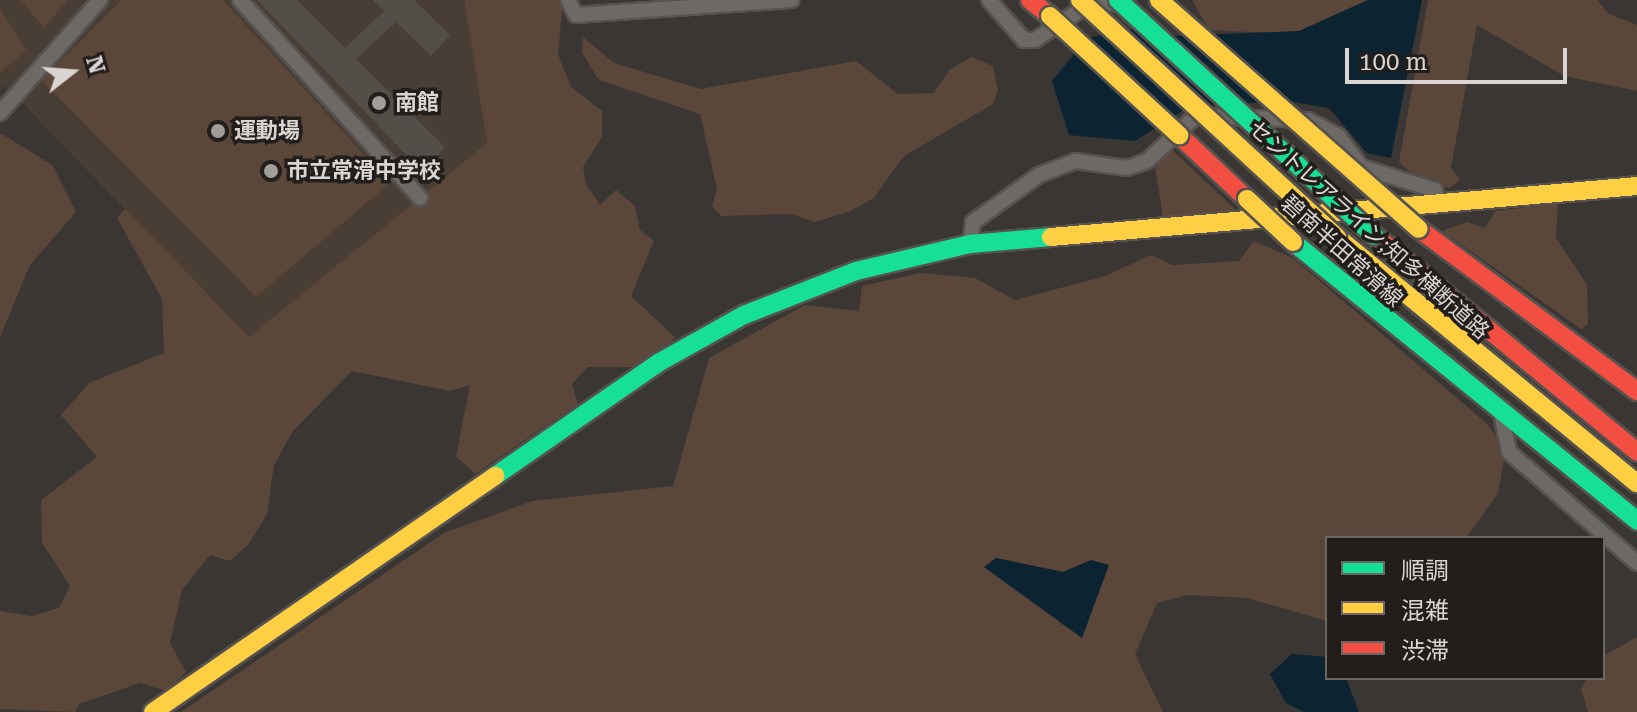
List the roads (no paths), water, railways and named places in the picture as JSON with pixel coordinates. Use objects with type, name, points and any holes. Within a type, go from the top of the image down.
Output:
[{"type":"main road","name":"碧南半田常滑線","points":[[1030,0],[1293,242],[1502,418],[1637,521]]},
{"type":"main road","name":"セントレアライン;知多横断道路","points":[[1080,0],[1337,237],[1637,483]]},
{"type":"main road","name":"セントレアライン;知多横断道路","points":[[1118,0],[1374,235],[1637,452]]},
{"type":"main road","points":[[1159,0],[1419,229],[1637,391]]},
{"type":"main road","points":[[153,712],[658,363],[744,315],[856,271],[970,244],[1637,186]]},
{"type":"street","points":[[0,113],[100,0]]},
{"type":"street","points":[[240,0],[420,198]]},
{"type":"street","points":[[568,0],[576,15],[791,0]]},
{"type":"street","points":[[989,0],[1024,40],[1035,40],[1083,8],[1131,0]]},
{"type":"street","points":[[970,244],[973,222],[1039,175],[1075,161],[1127,168],[1147,161],[1196,116],[1308,120],[1338,136],[1361,167],[1435,190],[1438,204]]},
{"type":"street","points":[[1502,418],[1509,452],[1520,464],[1637,563]]},
{"type":"water","points":[[1368,0],[1422,0],[1391,158],[1367,153],[1329,108],[1287,101],[1190,106],[1135,141],[1069,135],[1052,81],[1087,38],[1137,28],[1177,36],[1299,31]]},
{"type":"water","points":[[996,558],[1063,572],[1091,560],[1109,565],[1082,638],[984,567]]},
{"type":"water","points":[[1292,654],[1325,657],[1325,680],[1347,680],[1359,712],[1304,712],[1286,703],[1270,674]]},
{"type":"place","name":"南館","points":[[379,103]]},
{"type":"place","name":"運動場","points":[[218,131]]},
{"type":"place","name":"市立常滑中学校","points":[[271,171]]}]
